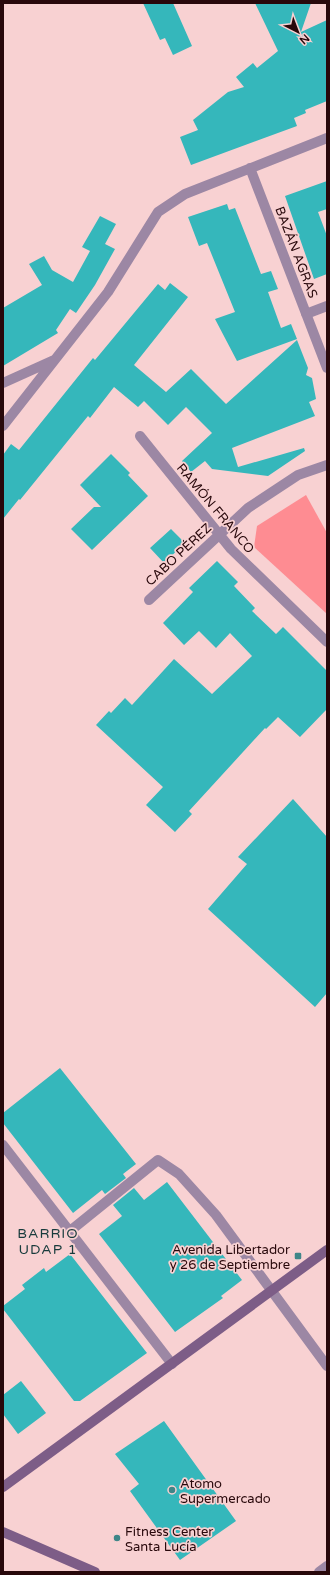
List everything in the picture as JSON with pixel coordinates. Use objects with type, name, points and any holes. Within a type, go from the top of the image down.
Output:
[{"type":"main road","points":[[3,1487],[272,1292],[327,1250]]},
{"type":"main road","points":[[3,1532],[95,1572]]},
{"type":"street","points":[[3,426],[108,292],[158,212],[185,194],[327,138]]},
{"type":"street","name":"BAZÁN AGRAS","points":[[250,168],[327,368]]},
{"type":"street","points":[[306,314],[327,306]]},
{"type":"street","points":[[3,384],[56,359]]},
{"type":"street","name":"RAMÓN FRANCO","points":[[140,436],[218,535],[327,642]]},
{"type":"street","name":"CABO PÉREZ","points":[[149,600],[248,508],[292,479],[327,465]]},
{"type":"street","points":[[3,1145],[172,1364]]},
{"type":"street","points":[[70,1231],[158,1160],[179,1174],[216,1215],[327,1366]]},
{"type":"street","points":[[319,1572],[327,1566]]},
{"type":"shaded area","points":[[306,495],[327,533],[327,614],[254,547],[257,526]]},
{"type":"building","points":[[143,3],[173,3],[192,46],[173,55],[165,38],[160,40]]},
{"type":"building","points":[[255,3],[311,3],[301,32],[327,20],[327,101],[305,110],[306,113],[294,118],[297,126],[191,165],[180,137],[198,130],[193,120],[228,92],[244,87],[236,77],[253,63],[257,68],[278,51]]},
{"type":"building","points":[[327,181],[327,209],[318,212],[327,236],[327,274],[314,279],[285,196]]},
{"type":"building","points":[[227,204],[229,210],[235,208],[261,274],[271,271],[278,289],[268,292],[281,328],[291,324],[297,339],[237,361],[215,319],[235,312],[207,243],[199,246],[188,217]]},
{"type":"building","points":[[100,216],[116,224],[105,244],[115,249],[95,285],[76,313],[70,309],[56,330],[58,333],[3,366],[3,308],[42,285],[29,264],[44,256],[52,270],[73,282],[90,251],[82,247]]},
{"type":"building","points":[[170,283],[188,297],[134,365],[166,392],[191,369],[226,404],[297,340],[308,368],[306,375],[312,378],[316,399],[309,402],[315,416],[232,448],[238,467],[304,448],[305,451],[268,476],[212,469],[205,461],[191,472],[182,461],[212,433],[186,407],[168,425],[144,401],[138,407],[114,387],[90,418],[88,416],[3,519],[3,455],[11,444],[19,450],[93,358],[95,360],[158,284],[165,290]]},
{"type":"building","points":[[111,454],[130,473],[128,475],[148,496],[92,550],[71,529],[94,507],[101,507],[80,485]]},
{"type":"building","points":[[171,529],[185,543],[164,563],[150,548]]},
{"type":"building","points":[[217,561],[238,582],[234,586],[255,608],[252,611],[276,634],[283,627],[327,671],[327,709],[300,737],[278,717],[266,729],[265,728],[189,811],[192,814],[175,832],[146,805],[163,787],[96,725],[109,711],[111,713],[125,698],[132,705],[174,659],[212,694],[252,656],[230,633],[216,648],[199,631],[184,645],[163,623],[193,592],[189,588]]},
{"type":"building","points":[[293,799],[327,837],[327,993],[315,1007],[208,909],[247,864],[238,857]]},
{"type":"building","points":[[60,1068],[136,1164],[123,1174],[126,1178],[105,1194],[102,1190],[73,1213],[3,1123],[3,1113]]},
{"type":"building","points":[[167,1182],[242,1280],[221,1296],[223,1298],[175,1332],[99,1234],[122,1216],[113,1205],[134,1188],[144,1200]]},
{"type":"building","points":[[70,1254],[147,1353],[80,1401],[74,1401],[3,1309],[3,1306],[25,1289],[22,1285],[44,1268],[46,1272]]},
{"type":"building","points":[[21,1381],[46,1413],[18,1434],[3,1414],[3,1395]]},
{"type":"building","name":"Atomo Supermercado","points":[[164,1421],[236,1521],[180,1560],[130,1491],[139,1484],[115,1454]]},
{"type":"place","name":"Avenida Libertador y 26 de Septiembre","points":[[298,1256]]},
{"type":"place","name":"Atomo Supermercado","points":[[172,1490]]},
{"type":"place","name":"Fitness Center Santa Lucía","points":[[117,1538]]},
{"type":"district","name":"BARRIO UDAP 1","points":[[48,1242]]}]
